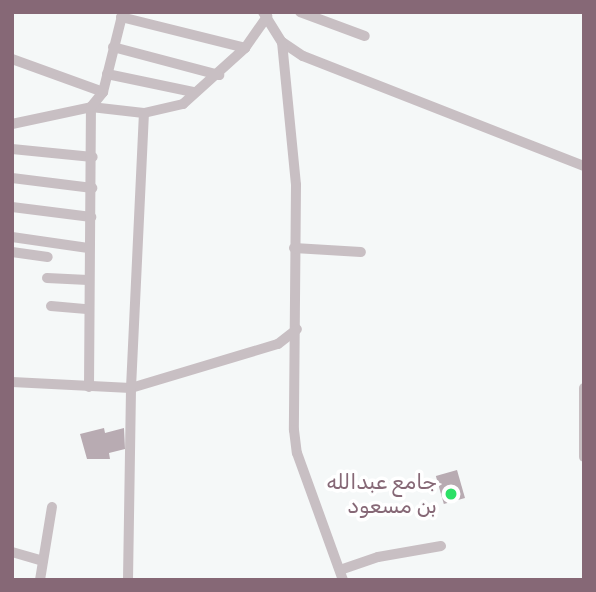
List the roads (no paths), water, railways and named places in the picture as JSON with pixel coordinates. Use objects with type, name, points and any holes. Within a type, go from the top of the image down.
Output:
[{"type":"street","points":[[300,12],[365,36]]},
{"type":"street","points":[[12,124],[91,107],[144,113],[183,104],[193,92],[219,75],[245,48],[265,14],[282,42],[303,56],[409,95],[467,123],[573,158],[584,166]]},
{"type":"street","points":[[89,387],[87,309],[93,157],[91,107],[103,92],[122,15],[245,48]]},
{"type":"street","points":[[282,42],[296,184],[293,248],[297,330],[297,453],[341,575],[378,557],[441,546]]},
{"type":"street","points":[[113,47],[219,75]]},
{"type":"street","points":[[12,59],[103,92]]},
{"type":"street","points":[[107,74],[193,92]]},
{"type":"street","points":[[128,580],[131,388],[144,113]]},
{"type":"street","points":[[12,149],[93,157]]},
{"type":"street","points":[[12,178],[92,188]]},
{"type":"street","points":[[12,207],[91,217]]},
{"type":"street","points":[[12,237],[88,248]]},
{"type":"street","points":[[293,248],[361,252]]},
{"type":"street","points":[[12,252],[48,257]]},
{"type":"street","points":[[47,278],[88,280]]},
{"type":"street","points":[[51,306],[87,309]]},
{"type":"street","points":[[12,382],[131,388],[278,344],[297,330]]},
{"type":"street","points":[[584,388],[584,456]]},
{"type":"street","points":[[40,580],[52,508]]},
{"type":"street","points":[[12,552],[43,561]]},
{"type":"place","name":"جامع عبدالله بن مسعود","points":[[451,494]]}]
